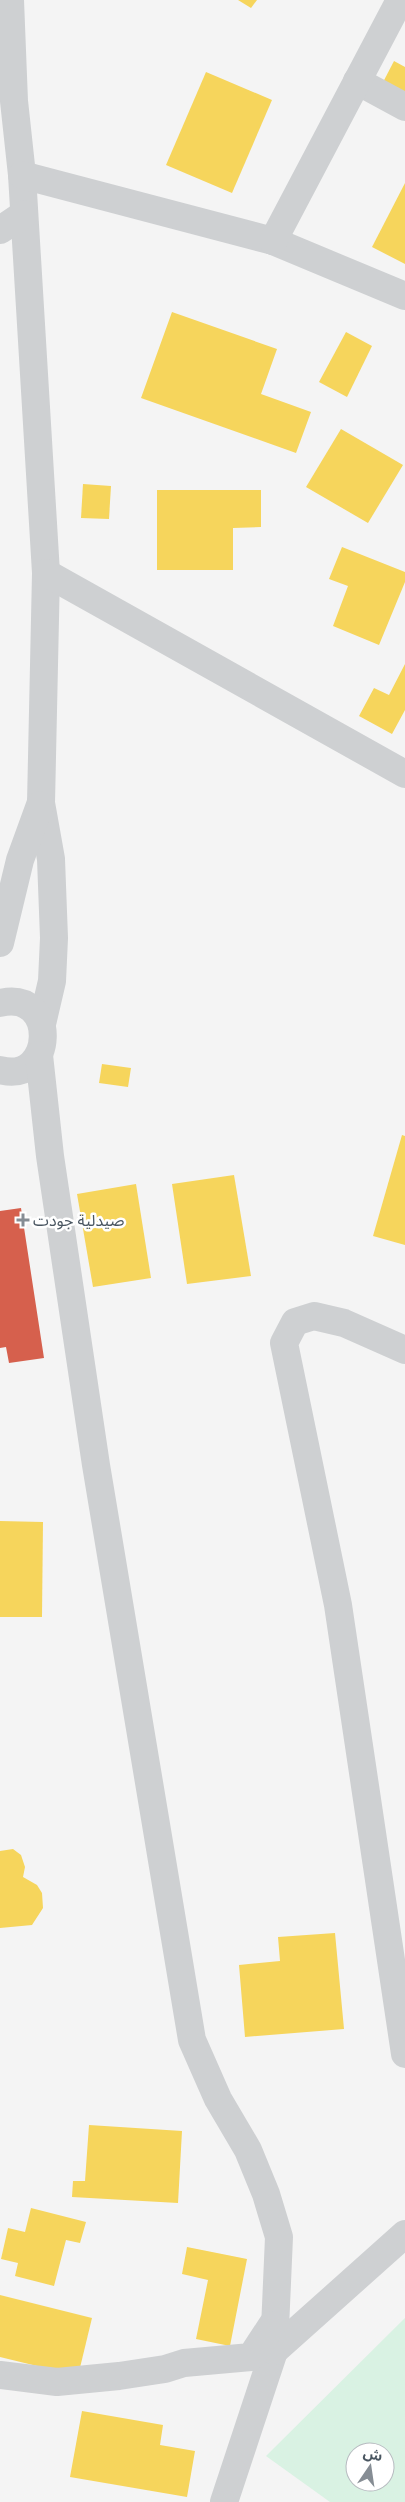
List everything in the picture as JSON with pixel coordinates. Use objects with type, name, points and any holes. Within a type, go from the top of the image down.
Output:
[{"type":"street","points":[[273,241],[400,0]]},
{"type":"street","points":[[1,1072],[16,1071],[29,1065],[39,1055],[44,1043],[42,1024],[52,981],[54,938],[51,859],[41,804],[46,573],[22,175],[7,97],[7,2]]},
{"type":"street","points":[[357,81],[405,107]]},
{"type":"street","points":[[22,175],[273,241],[405,296]]},
{"type":"street","points":[[0,230],[24,214]]},
{"type":"street","points":[[46,573],[405,774]]},
{"type":"street","points":[[0,943],[20,860],[41,804]]},
{"type":"street","points":[[0,1003],[16,1002],[28,1007],[38,1016],[42,1024]]},
{"type":"street","points":[[39,1055],[50,1156],[96,1465],[192,2040],[218,2099],[248,2150],[266,2194],[279,2237],[274,2351],[224,2502]]},
{"type":"street","points":[[405,1350],[344,1322],[314,1316],[295,1322],[284,1343],[338,1604],[405,2054]]},
{"type":"street","points":[[274,2351],[405,2234]]},
{"type":"street","points":[[0,2375],[57,2382],[119,2376],[165,2369],[184,2363],[251,2357],[275,2322]]},
{"type":"green space","points":[[405,2318],[405,2502],[330,2502],[266,2456]]},
{"type":"building: سكن","points":[[238,0],[257,0],[251,8]]},
{"type":"building: سكن","points":[[394,61],[405,67],[405,101],[380,88]]},
{"type":"building: سكن","points":[[206,72],[272,100],[232,193],[166,165]]},
{"type":"building: سكن","points":[[405,183],[405,264],[372,247]]},
{"type":"building: سكن","points":[[172,312],[277,349],[261,394],[311,412],[296,453],[141,398]]},
{"type":"building: سكن","points":[[346,332],[372,346],[347,397],[319,382]]},
{"type":"building: سكن","points":[[341,429],[403,465],[368,523],[306,487]]},
{"type":"building: سكن","points":[[83,484],[111,486],[109,519],[81,518]]},
{"type":"building: سكن","points":[[157,490],[261,490],[261,527],[233,528],[233,570],[157,570]]},
{"type":"building: سكن","points":[[342,547],[405,572],[405,582],[379,645],[333,626],[348,586],[329,579]]},
{"type":"building: سكن","points":[[405,664],[405,710],[392,734],[359,716],[374,688],[389,695]]},
{"type":"building: سكن","points":[[102,1064],[131,1068],[128,1087],[99,1083]]},
{"type":"building: سكن","points":[[402,1135],[405,1136],[405,1245],[373,1236]]},
{"type":"building: سكن","points":[[234,1175],[251,1276],[187,1284],[172,1184]]},
{"type":"building: سكن","points":[[136,1184],[151,1278],[93,1287],[77,1194]]},
{"type":"building: سكن","points":[[0,1521],[43,1522],[42,1617],[0,1617]]},
{"type":"building: سكن","points":[[13,1849],[21,1855],[25,1867],[23,1877],[37,1885],[42,1893],[43,1908],[32,1925],[0,1928],[0,1851]]},
{"type":"building: سكن","points":[[335,1933],[344,2029],[245,2037],[239,1965],[280,1961],[278,1937]]},
{"type":"building: سكن","points":[[89,2125],[182,2131],[178,2203],[72,2197],[73,2181],[85,2181]]},
{"type":"building: سكن","points":[[31,2208],[86,2222],[80,2243],[66,2240],[54,2286],[15,2276],[18,2263],[1,2259],[8,2228],[25,2232]]},
{"type":"building: سكن","points":[[187,2247],[247,2259],[230,2346],[196,2339],[208,2280],[182,2274]]},
{"type":"building: سكن","points":[[0,2295],[92,2318],[78,2376],[0,2357]]},
{"type":"building: سكن","points":[[82,2411],[163,2425],[160,2445],[195,2451],[187,2497],[70,2477]]},
{"type":"building: متاجر","points":[[21,1208],[44,1358],[9,1363],[6,1347],[0,1348],[0,1211]]},
{"type":"place","name":"صيدلية جودت","points":[[23,1220]]}]
